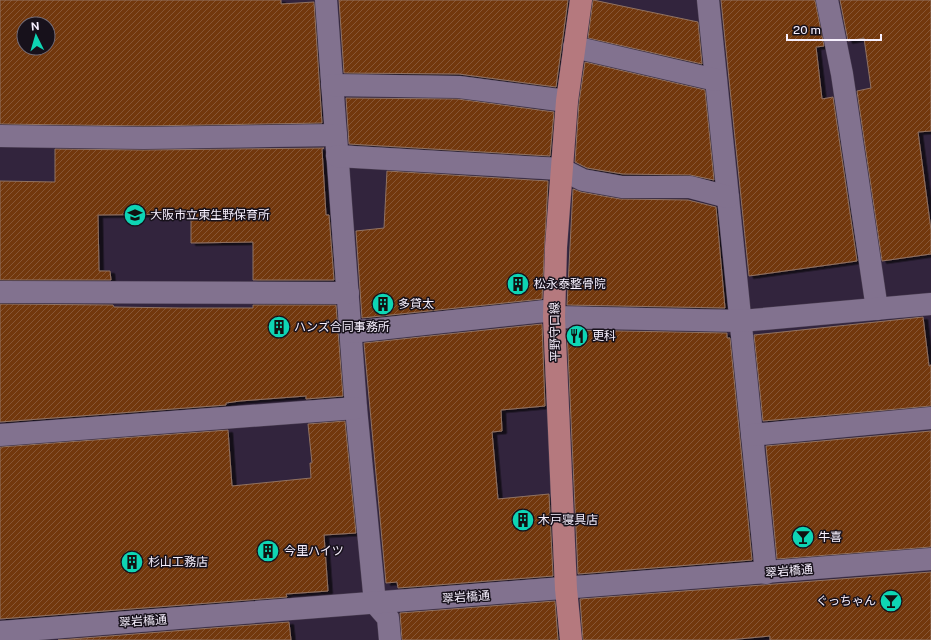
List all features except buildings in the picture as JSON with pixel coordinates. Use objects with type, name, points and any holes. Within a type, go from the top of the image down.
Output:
[{"type":"main road","name":"平野守口線","points":[[571,640],[566,589],[554,314],[561,169],[567,101],[581,0]]},
{"type":"street","points":[[326,0],[356,408],[376,603],[388,618],[390,640]]},
{"type":"street","points":[[708,0],[766,573]]},
{"type":"street","points":[[827,0],[842,74],[877,309]]},
{"type":"street","points":[[574,47],[716,80]]},
{"type":"street","points":[[332,85],[459,87],[567,101]]},
{"type":"street","points":[[0,136],[144,138],[336,146],[561,169],[584,180],[622,187],[690,188],[728,197]]},
{"type":"street","points":[[0,292],[348,293]]},
{"type":"street","points":[[351,332],[554,314],[741,321],[931,304]]},
{"type":"street","points":[[0,435],[356,408]]},
{"type":"street","points":[[752,435],[931,418]]},
{"type":"street","name":"翠岩橋通","points":[[0,632],[566,589],[931,559]]},
{"type":"place","name":"大阪市立東生野保育所","points":[[135,215]]},
{"type":"place","name":"松永泰整骨院","points":[[518,284]]},
{"type":"place","name":"多貸太","points":[[383,304]]},
{"type":"place","name":"ハンズ合同事務所","points":[[279,327]]},
{"type":"place","name":"更科","points":[[577,336]]},
{"type":"place","name":"木戸寝具店","points":[[523,520]]},
{"type":"place","name":"牛喜","points":[[803,537]]},
{"type":"place","name":"今里ハイツ","points":[[268,551]]},
{"type":"place","name":"杉山工務店","points":[[132,562]]},
{"type":"place","name":"ぐっちゃん","points":[[891,601]]}]
